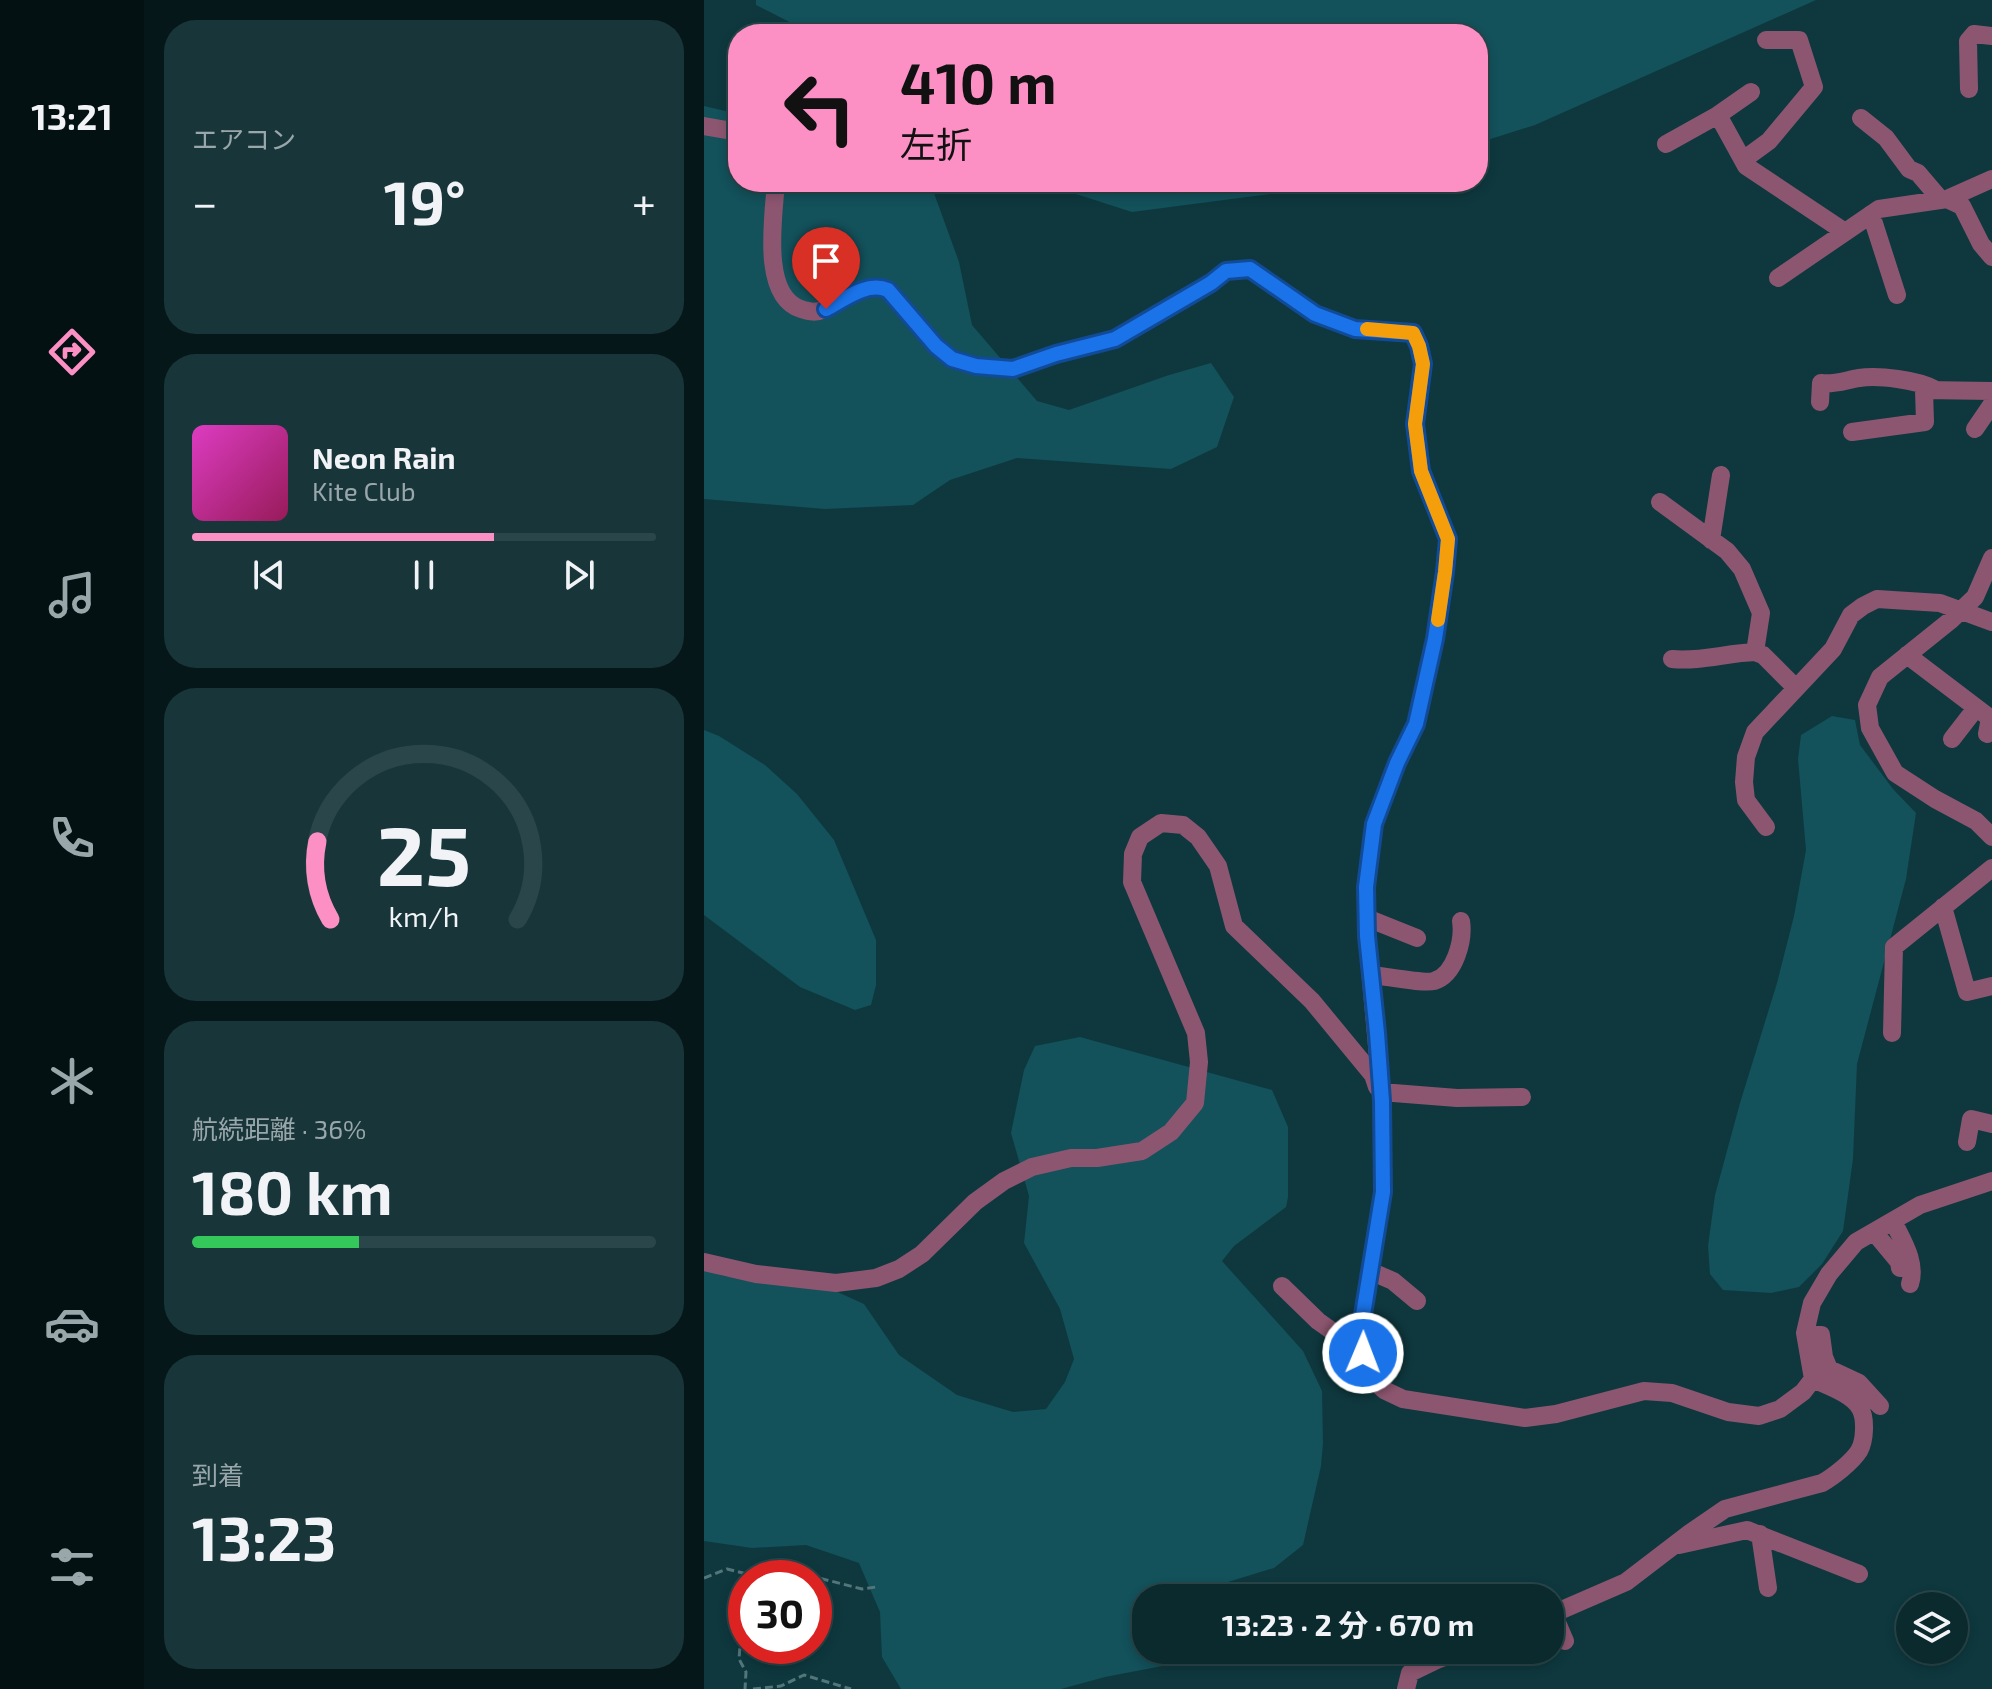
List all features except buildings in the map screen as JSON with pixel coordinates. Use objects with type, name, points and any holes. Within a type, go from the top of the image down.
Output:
[{"type":"street","points":[[1969,89],[1968,41],[1974,34],[1992,36]]},
{"type":"street","points":[[1743,160],[1769,141],[1814,87],[1799,40],[1766,40]]},
{"type":"street","points":[[1666,144],[1751,92]]},
{"type":"street","points":[[1718,115],[1746,166],[1845,232]]},
{"type":"street","points":[[1861,118],[1886,138],[1909,169],[1918,173],[1944,200],[1962,206],[1981,244],[1992,257]]},
{"type":"street","points":[[704,126],[728,130]]},
{"type":"street","points":[[1778,278],[1879,209],[1944,200],[1992,179]]},
{"type":"street","points":[[775,192],[771,251],[777,283],[792,305],[814,313],[869,287],[879,286],[888,290],[936,346],[952,359],[976,366],[1013,369],[1115,339],[1226,271],[1250,269],[1315,314],[1355,329],[1413,333],[1423,364],[1415,424],[1421,471],[1448,539],[1435,639],[1416,724],[1397,763],[1374,824],[1366,887],[1382,1097],[1383,1192],[1361,1327],[1363,1353],[1371,1378],[1384,1390],[1403,1399],[1525,1418],[1556,1414],[1644,1391],[1672,1393],[1728,1412],[1759,1416],[1780,1409],[1803,1392],[1813,1379],[1805,1333],[1812,1303],[1829,1274],[1856,1242],[1920,1205],[1992,1181]]},
{"type":"street","points":[[1871,214],[1897,295]]},
{"type":"street","points":[[1820,402],[1821,383],[1863,377],[1920,382],[1937,390]]},
{"type":"street","points":[[1852,432],[1925,422],[1924,390],[1992,391]]},
{"type":"street","points":[[1975,429],[1992,404]]},
{"type":"street","points":[[1711,540],[1721,475]]},
{"type":"street","points":[[1660,502],[1727,551],[1742,569],[1761,613],[1755,652]]},
{"type":"street","points":[[1992,558],[1975,597],[1880,677],[1867,705],[1870,728],[1895,773],[1976,821],[1992,837]]},
{"type":"street","points":[[1766,827],[1746,800],[1746,757],[1755,732],[1833,649],[1851,615],[1877,599],[1940,603],[1992,622]]},
{"type":"street","points":[[1672,659],[1687,661],[1755,652],[1763,655],[1796,688]]},
{"type":"street","points":[[1907,655],[1990,718],[1987,734]]},
{"type":"street","points":[[1952,739],[1976,708]]},
{"type":"street","points":[[704,1262],[756,1274],[836,1283],[876,1278],[899,1269],[922,1254],[975,1202],[1004,1181],[1032,1167],[1071,1158],[1097,1158],[1142,1151],[1171,1132],[1195,1103],[1199,1062],[1196,1033],[1132,882],[1133,854],[1140,837],[1161,823],[1183,825],[1198,837],[1218,866],[1234,926],[1312,1001],[1373,1075],[1382,1097]]},
{"type":"street","points":[[1892,1033],[1894,947],[1992,868]]},
{"type":"street","points":[[1943,907],[1967,992],[1990,993]]},
{"type":"street","points":[[1367,918],[1417,938]]},
{"type":"street","points":[[1371,975],[1433,982],[1446,973],[1455,957],[1462,931],[1461,921]]},
{"type":"street","points":[[1382,1097],[1522,1097]]},
{"type":"street","points":[[1967,1142],[1971,1119],[1992,1124]]},
{"type":"street","points":[[1874,1232],[1899,1262],[1905,1276],[1914,1273],[1893,1221]]},
{"type":"street","points":[[1370,1271],[1393,1281],[1417,1301]]},
{"type":"street","points":[[1282,1286],[1318,1321],[1363,1353]]},
{"type":"street","points":[[1805,1333],[1821,1335],[1829,1369],[1859,1383],[1880,1406]]},
{"type":"street","points":[[1564,1609],[1626,1582],[1725,1509],[1822,1483],[1834,1476],[1860,1450],[1865,1424],[1860,1407],[1841,1391],[1813,1379]]},
{"type":"street","points":[[1673,1546],[1747,1530],[1859,1574]]},
{"type":"street","points":[[1760,1534],[1768,1588]]},
{"type":"street","points":[[1406,1689],[1410,1673],[1429,1664]]},
{"type":"path","points":[[704,1578],[728,1569]]},
{"type":"path","points":[[832,1581],[862,1589],[876,1587]]},
{"type":"path","points":[[742,1664],[746,1672],[745,1689]]},
{"type":"path","points":[[753,1689],[781,1686],[804,1675],[851,1689]]},
{"type":"shaded area","points":[[756,0],[1816,0],[1535,125],[1488,140],[1488,24],[793,24],[756,5]]},
{"type":"shaded area","points":[[704,106],[728,112],[728,192],[934,192],[959,262],[972,325],[1037,401],[1069,410],[1211,363],[1234,397],[1217,447],[1171,469],[1017,458],[950,480],[913,505],[825,509],[704,499]]},
{"type":"shaded area","points":[[1074,192],[1277,192],[1132,212]]},
{"type":"shaded area","points":[[1832,716],[1855,720],[1860,745],[1893,789],[1916,813],[1906,879],[1857,1064],[1853,1159],[1843,1231],[1822,1264],[1799,1287],[1771,1293],[1723,1290],[1710,1274],[1708,1246],[1715,1195],[1794,916],[1806,850],[1798,759],[1801,735]]},
{"type":"shaded area","points":[[704,730],[765,765],[797,794],[834,840],[876,940],[876,985],[871,1005],[855,1010],[800,987],[704,915]]},
{"type":"shaded area","points":[[1080,1037],[1272,1090],[1288,1127],[1286,1207],[1234,1246],[1222,1261],[1303,1351],[1322,1391],[1321,1466],[1303,1545],[1274,1568],[1222,1584],[1132,1584],[1132,1664],[1173,1664],[1061,1689],[901,1689],[882,1657],[880,1612],[859,1563],[806,1545],[752,1548],[704,1541],[704,1269],[723,1276],[831,1289],[864,1304],[899,1355],[957,1395],[1013,1412],[1046,1409],[1065,1382],[1074,1359],[1060,1309],[1024,1243],[1029,1196],[1011,1133],[1024,1070],[1035,1046]]},
{"type":"slow traffic","points":[[1367,329],[1413,333],[1419,346],[1423,364],[1415,424],[1421,471],[1448,539],[1438,620]]},
{"type":"route","points":[[826,309],[869,287],[879,286],[888,290],[936,346],[952,359],[976,366],[1013,369],[1115,339],[1226,271],[1250,269],[1315,314],[1355,329],[1413,333],[1423,364],[1415,424],[1421,471],[1448,539],[1435,639],[1416,724],[1397,763],[1374,824],[1366,887],[1367,936],[1382,1101],[1383,1192],[1361,1327],[1363,1353]]}]
